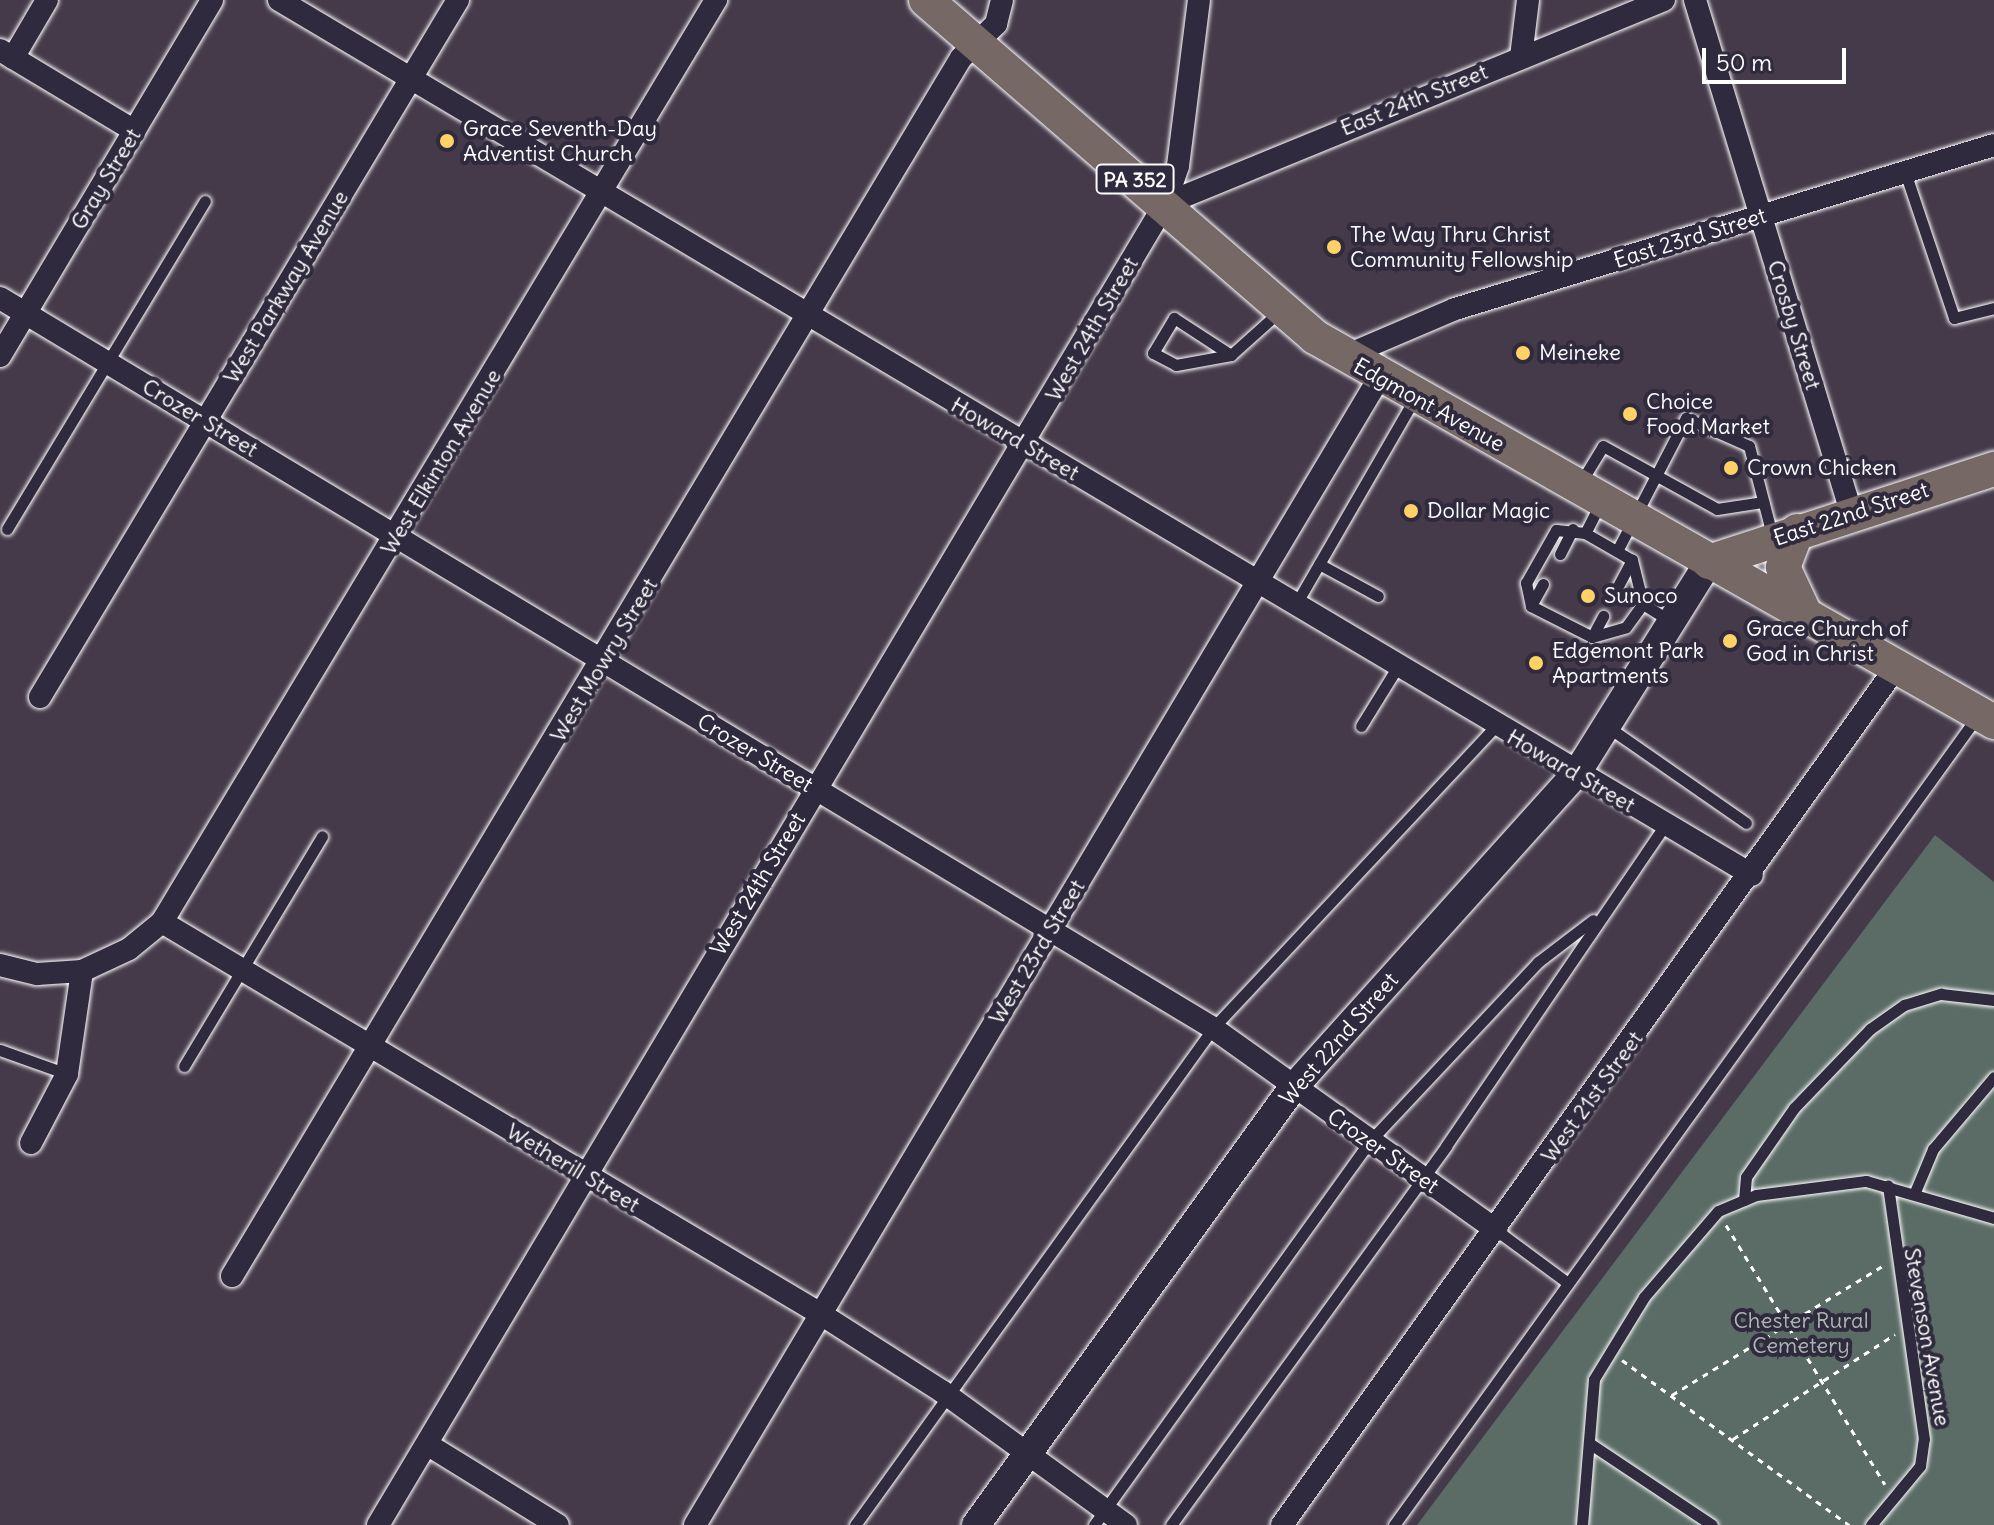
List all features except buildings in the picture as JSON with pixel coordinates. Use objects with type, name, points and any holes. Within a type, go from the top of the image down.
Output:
[{"type":"main road","name":"Edgmont Avenue","points":[[926,0],[1165,204],[1282,309],[1345,356],[1379,378],[1987,717]]},
{"type":"main road","name":"East 22nd Street","points":[[1709,562],[1851,512],[1994,469]]},
{"type":"main road","points":[[1785,535],[1783,567],[1806,616]]},
{"type":"street","points":[[47,0],[7,54],[135,131]]},
{"type":"street","name":"Gray Street","points":[[0,356],[212,0]]},
{"type":"street","name":"Howard Street","points":[[279,0],[1025,445],[1259,580],[1495,727],[1752,875]]},
{"type":"street","name":"West Parkway Avenue","points":[[40,697],[458,0]]},
{"type":"street","name":"West Elkinton Avenue","points":[[162,922],[716,0]]},
{"type":"street","points":[[979,48],[1002,0]]},
{"type":"street","name":"West 24th Street","points":[[378,1525],[430,1446],[439,1416],[581,1175],[1025,445],[1165,204],[1178,166],[1199,0]]},
{"type":"street","points":[[1521,57],[1528,0]]},
{"type":"street","name":"East 24th Street","points":[[1165,204],[1664,0]]},
{"type":"street","name":"Crosby Street","points":[[1695,0],[1851,512]]},
{"type":"street","name":"West Mowry Street","points":[[232,1276],[603,663],[961,58],[979,48]]},
{"type":"street","name":"East 23rd Street","points":[[1345,356],[1455,309],[1994,145]]},
{"type":"street","name":"Crozer Street","points":[[0,298],[1213,1028],[1292,1089],[1496,1230]]},
{"type":"street","name":"West 23rd Street","points":[[695,1525],[1379,378]]},
{"type":"street","name":"West 22nd Street","points":[[976,1525],[1292,1089],[1577,773],[1709,562]]},
{"type":"street","name":"West 21st Street","points":[[1282,1525],[1752,875],[1897,666]]},
{"type":"street","points":[[0,965],[37,974],[82,971],[129,949],[162,922]]},
{"type":"street","name":"Wetherill Street","points":[[162,922],[372,1044],[581,1175],[819,1313],[948,1395],[1028,1453],[1100,1518],[1126,1525]]},
{"type":"street","points":[[31,1143],[67,1074],[82,971]]},
{"type":"street","points":[[430,1446],[558,1525]]},
{"type":"lane","points":[[1905,172],[1954,318],[1994,308]]},
{"type":"lane","points":[[7,529],[205,201]]},
{"type":"lane","points":[[1231,355],[1174,318],[1153,353],[1176,365],[1231,355],[1282,309]]},
{"type":"lane","points":[[1296,604],[1415,397]]},
{"type":"lane","points":[[1617,551],[1686,418],[1749,446],[1763,502],[1785,535]]},
{"type":"lane","points":[[1560,554],[1579,531],[1603,446],[1654,477],[1717,509],[1763,502]]},
{"type":"lane","points":[[1531,606],[1526,583],[1556,530],[1579,531],[1632,560],[1643,604],[1672,622]]},
{"type":"lane","points":[[1618,586],[1632,560]]},
{"type":"lane","points":[[1319,564],[1378,596]]},
{"type":"lane","points":[[1531,606],[1543,584]]},
{"type":"lane","points":[[1531,606],[1592,637],[1626,627],[1643,604]]},
{"type":"lane","points":[[1592,637],[1603,616]]},
{"type":"lane","points":[[1361,726],[1398,666]]},
{"type":"lane","points":[[1394,1525],[1568,1283],[1987,717]]},
{"type":"lane","points":[[1607,726],[1746,823]]},
{"type":"lane","points":[[855,1525],[1213,1028],[1495,727]]},
{"type":"lane","points":[[1171,1525],[1574,964],[1599,913],[1664,826]]},
{"type":"lane","points":[[184,1066],[322,836]]},
{"type":"lane","points":[[1100,1518],[1369,1142],[1538,962],[1599,913]]},
{"type":"lane","points":[[1744,1200],[1746,1177],[1794,1108],[1870,1029],[1904,1005],[1941,994],[1994,1000]]},
{"type":"lane","points":[[0,1050],[67,1074]]},
{"type":"lane","points":[[1915,1192],[1933,1149],[1994,1077]]},
{"type":"lane","points":[[1582,1525],[1592,1445],[1594,1379],[1653,1285],[1718,1211],[1744,1200],[1815,1185],[1888,1186],[1994,1218]]},
{"type":"lane","name":"Stevenson Avenue","points":[[1871,1525],[1920,1466],[1924,1439],[1908,1325],[1894,1259],[1888,1186]]},
{"type":"lane","points":[[1496,1230],[1568,1283]]},
{"type":"lane","points":[[1592,1445],[1712,1525]]},
{"type":"path","points":[[1718,1211],[1894,1498]]},
{"type":"path","points":[[1672,1396],[1894,1259]]},
{"type":"path","points":[[1732,1440],[1908,1325]]},
{"type":"path","points":[[1610,1350],[1849,1525]]},
{"type":"green space","name":"Chester Rural Cemetery","points":[[1935,835],[1994,882],[1994,1525],[1417,1525]]},
{"type":"place","name":"Grace Seventh-Day Adventist Church","points":[[447,141]]},
{"type":"place","name":"The Way Thru Christ Community Fellowship","points":[[1334,247]]},
{"type":"place","name":"Meineke","points":[[1523,353]]},
{"type":"place","name":"Choice Food Market","points":[[1630,414]]},
{"type":"place","name":"Crown Chicken","points":[[1731,468]]},
{"type":"place","name":"Dollar Magic","points":[[1411,511]]},
{"type":"place","name":"Sunoco","points":[[1588,596]]},
{"type":"place","name":"Grace Church of God in Christ","points":[[1730,641]]},
{"type":"place","name":"Edgemont Park Apartments","points":[[1536,663]]}]
